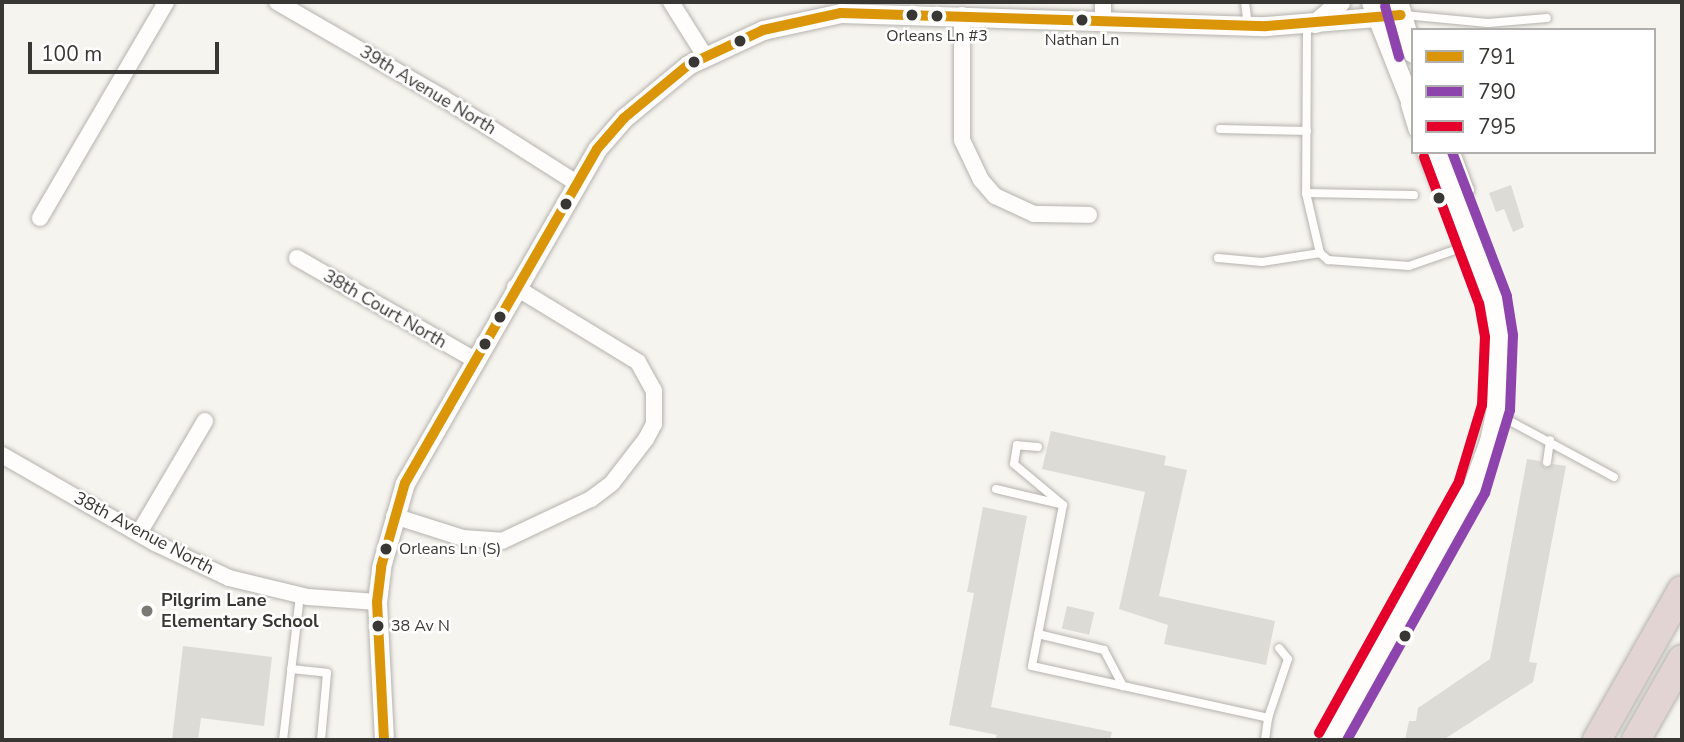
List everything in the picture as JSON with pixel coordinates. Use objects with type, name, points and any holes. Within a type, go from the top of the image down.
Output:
[{"type":"highway","points":[[1597,740],[1682,590]]},
{"type":"highway","points":[[1636,740],[1682,659]]},
{"type":"street","points":[[40,218],[166,2]]},
{"type":"street","name":"39th Avenue North","points":[[277,2],[443,97],[575,182]]},
{"type":"street","points":[[671,2],[705,56]]},
{"type":"street","points":[[1311,24],[1340,2]]},
{"type":"street","points":[[384,740],[377,602],[394,516],[426,440],[575,182],[624,118],[705,56],[763,30],[804,19],[885,7],[962,15],[1103,11],[1248,26],[1311,24],[1373,10],[1400,8],[1411,46]]},
{"type":"street","points":[[1373,10],[1411,103]]},
{"type":"street","points":[[962,15],[962,140],[981,180],[995,196],[1034,214],[1089,215]]},
{"type":"street","points":[[1331,740],[1472,487],[1495,413],[1499,336],[1474,244],[1438,154]]},
{"type":"street","name":"38th Court North","points":[[297,258],[473,359]]},
{"type":"street","points":[[394,516],[463,538],[502,541],[591,499],[612,482],[646,439],[654,424],[654,391],[638,362],[515,287]]},
{"type":"street","points":[[139,533],[205,421]]},
{"type":"street","name":"38th Avenue North","points":[[2,455],[139,533],[229,578],[300,596],[377,602]]},
{"type":"lane","points":[[1245,2],[1248,26]]},
{"type":"lane","points":[[1400,8],[1488,23],[1547,18]]},
{"type":"lane","points":[[1311,24],[1306,193],[1320,253],[1328,260],[1409,266],[1474,244]]},
{"type":"lane","points":[[1403,85],[1411,123]]},
{"type":"lane","points":[[1220,130],[1307,131]]},
{"type":"lane","points":[[1422,154],[1440,196],[1460,210],[1470,190],[1457,154]]},
{"type":"lane","points":[[1306,193],[1414,195]]},
{"type":"lane","points":[[1218,258],[1262,262],[1320,253]]},
{"type":"lane","points":[[1495,413],[1550,440],[1614,477]]},
{"type":"lane","points":[[1547,462],[1550,440]]},
{"type":"lane","points":[[1038,447],[1017,445],[1014,464],[1063,505]]},
{"type":"lane","points":[[996,489],[1063,505]]},
{"type":"lane","points":[[1063,505],[1032,666],[1268,718]]},
{"type":"lane","points":[[283,740],[300,596]]},
{"type":"lane","points":[[1038,634],[1104,650],[1123,686]]},
{"type":"lane","points":[[1265,740],[1268,718],[1288,659],[1279,648]]},
{"type":"lane","points":[[291,669],[327,673],[321,740]]},
{"type":"building","points":[[1511,185],[1524,227],[1513,232],[1504,209],[1496,212],[1489,193]]},
{"type":"building","points":[[1051,431],[1166,456],[1164,465],[1187,470],[1159,596],[1275,621],[1266,665],[1164,644],[1168,625],[1119,609],[1145,492],[1042,469]]},
{"type":"building","points":[[1527,459],[1540,461],[1545,468],[1553,464],[1566,466],[1529,662],[1537,663],[1533,682],[1443,740],[1405,740],[1409,721],[1416,721],[1418,708],[1490,659]]},
{"type":"building","points":[[983,507],[1027,516],[991,707],[1112,732],[1110,740],[995,740],[997,735],[949,725],[974,593],[967,592]]},
{"type":"building","points":[[1067,606],[1094,612],[1089,635],[1062,628]]},
{"type":"building","points":[[183,646],[272,657],[264,726],[201,718],[198,740],[172,740]]},
{"type":"transit line","name":"790","points":[[1385,6],[1399,57]]},
{"type":"transit line","name":"791","points":[[384,740],[377,602],[381,567],[405,483],[597,149],[624,118],[688,65],[763,30],[841,13],[1266,26],[1401,15]]},
{"type":"transit line","name":"790","points":[[1347,740],[1485,493],[1510,410],[1513,335],[1507,296],[1453,154]]},
{"type":"transit line","name":"795","points":[[1319,733],[1459,481],[1482,405],[1485,337],[1479,304],[1424,157]]},
{"type":"place","name":"Orleans Ln #3","points":[[937,16]]},
{"type":"place","name":"Nathan Ln","points":[[1082,20]]},
{"type":"place","name":"Orleans Ln (S)","points":[[386,549]]},
{"type":"place","name":"Pilgrim Lane Elementary School","points":[[147,611]]},
{"type":"place","name":"38 Av N","points":[[378,626]]}]
